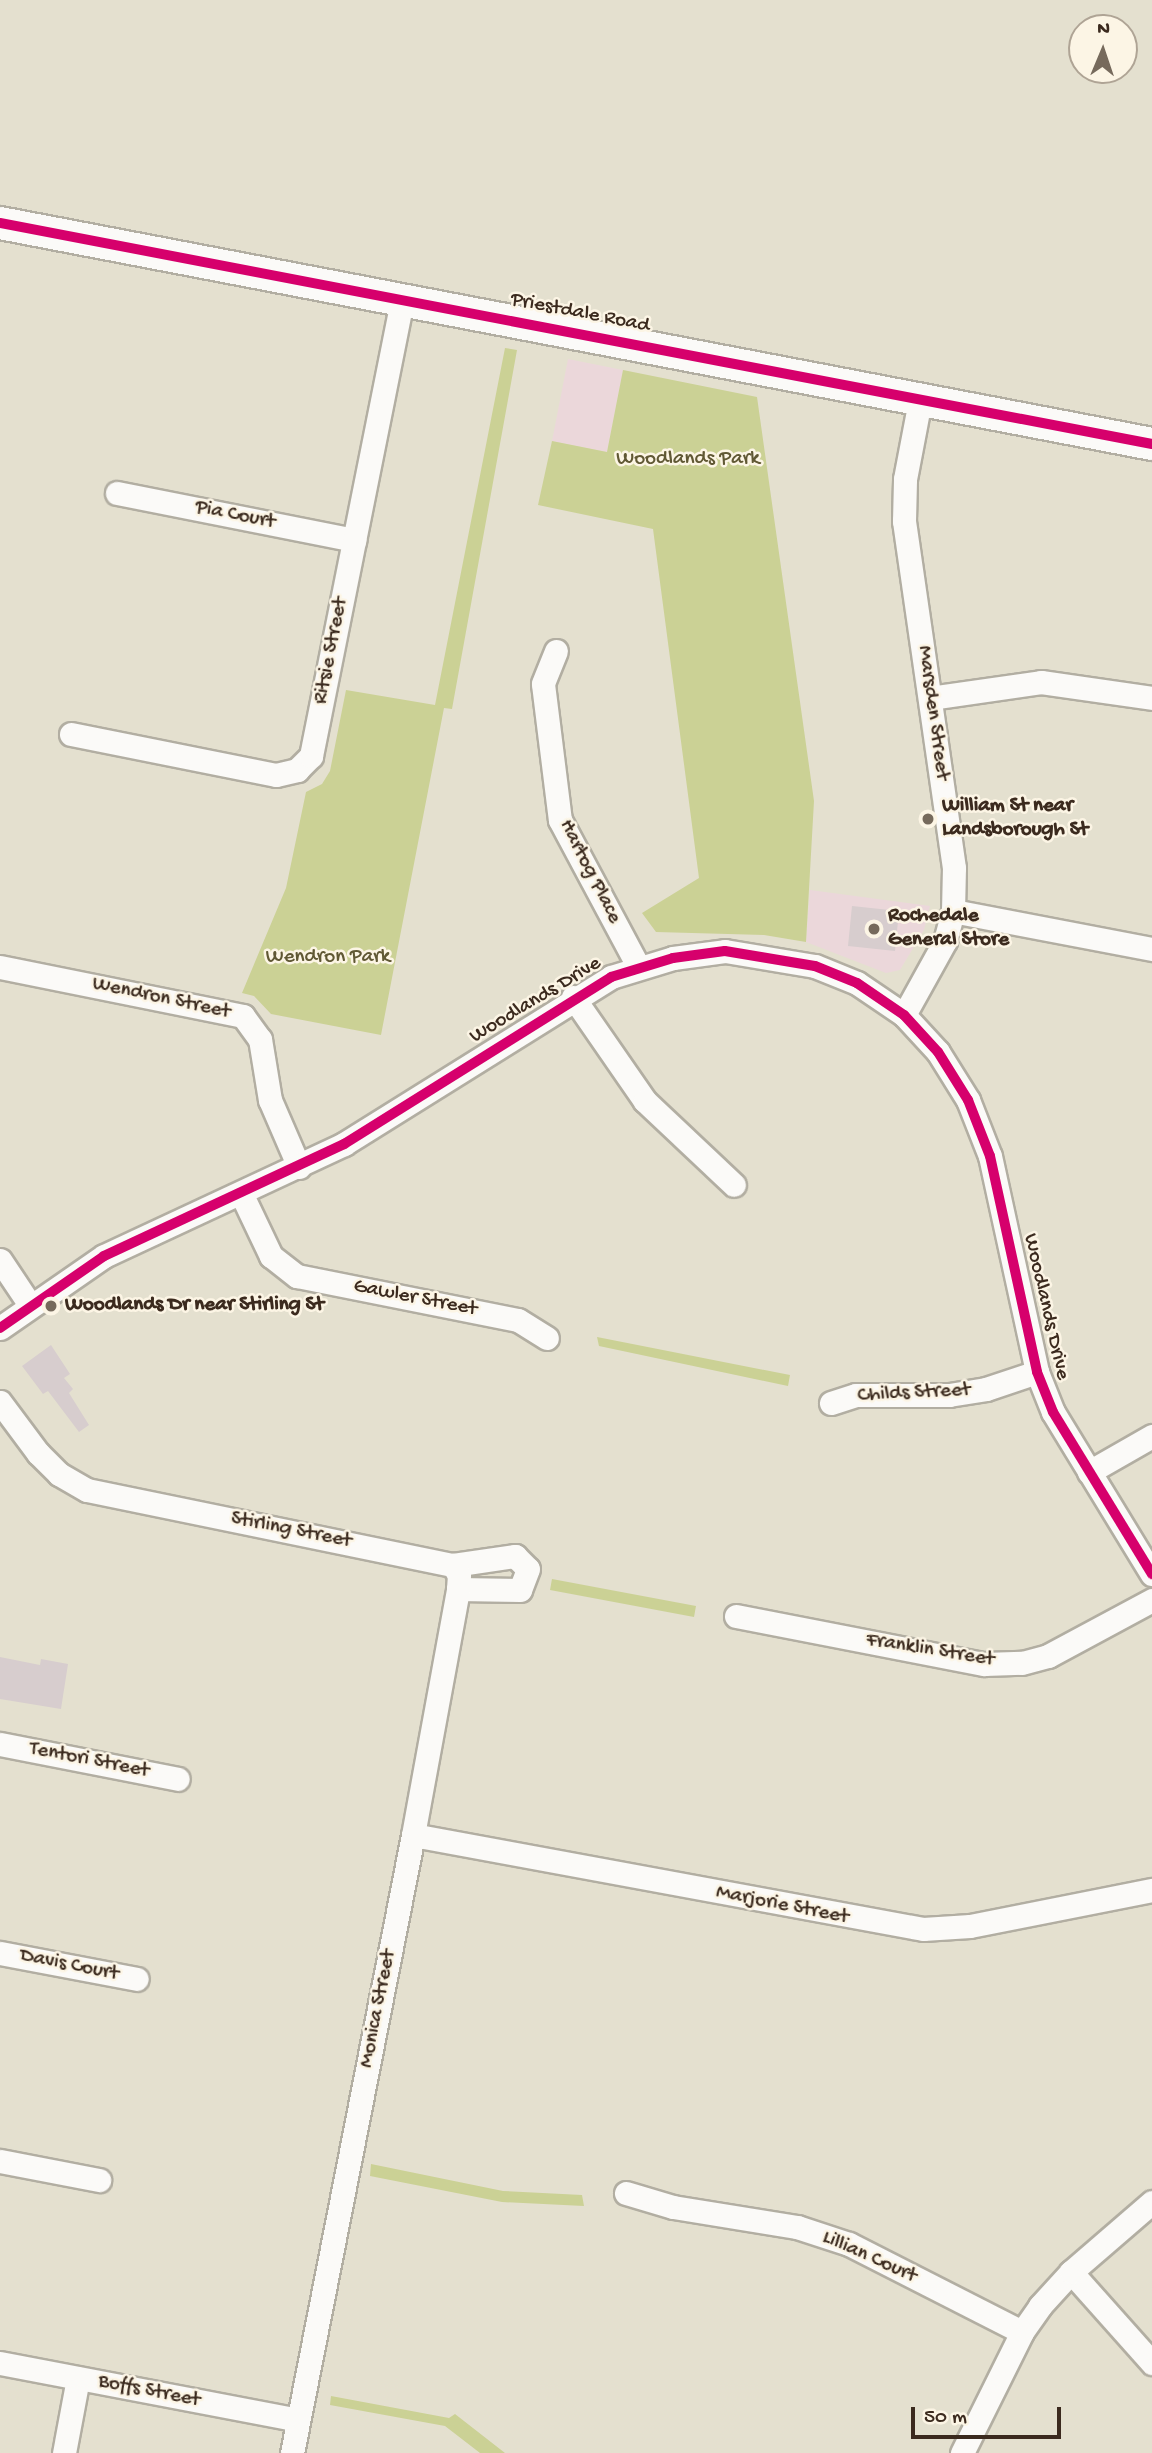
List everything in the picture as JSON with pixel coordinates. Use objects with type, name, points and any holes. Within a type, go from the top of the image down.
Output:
[{"type":"street","name":"Priestdale Road","points":[[0,223],[1152,444]]},
{"type":"street","name":"Ritsie Street","points":[[71,734],[276,775],[297,770],[311,756],[402,299]]},
{"type":"street","name":"Marsden Street","points":[[904,1015],[945,941],[953,911],[954,868],[904,521],[905,479],[920,400]]},
{"type":"street","name":"Pia Court","points":[[117,492],[354,540]]},
{"type":"street","name":"Hartog Place","points":[[556,651],[542,684],[560,820],[638,966]]},
{"type":"street","points":[[930,698],[1041,682],[1080,684],[1152,698]]},
{"type":"street","points":[[953,911],[1152,949]]},
{"type":"street","name":"Woodlands Drive","points":[[0,1328],[104,1256],[344,1144],[573,997],[638,966],[725,951],[766,955],[815,966],[857,984],[904,1015],[938,1052],[981,1127],[1037,1372],[1053,1412],[1152,1574]]},
{"type":"street","name":"Wendron Street","points":[[0,967],[243,1016],[260,1039],[270,1100],[299,1167]]},
{"type":"street","points":[[573,997],[645,1101],[734,1185]]},
{"type":"street","name":"Gawler Street","points":[[241,1193],[271,1256],[297,1276],[518,1320],[547,1338]]},
{"type":"street","points":[[0,1260],[30,1305]]},
{"type":"street","name":"Childs Street","points":[[831,1403],[856,1395],[949,1395],[986,1389],[1037,1372]]},
{"type":"street","name":"Stirling Street","points":[[0,1402],[38,1453],[59,1474],[87,1490],[453,1565],[515,1556],[528,1569],[520,1590],[458,1589]]},
{"type":"street","points":[[1089,1472],[1152,1436]]},
{"type":"street","name":"Monica Street","points":[[292,2453],[413,1835],[458,1589],[458,1574],[453,1565]]},
{"type":"street","name":"Franklin Street","points":[[736,1616],[984,1664],[1022,1663],[1048,1656],[1152,1600]]},
{"type":"street","name":"Tentori Street","points":[[0,1744],[178,1779]]},
{"type":"street","name":"Marjorie Street","points":[[413,1835],[923,1929],[970,1926],[1152,1890]]},
{"type":"street","name":"Davis Court","points":[[0,1953],[137,1979]]},
{"type":"street","points":[[0,2161],[99,2180]]},
{"type":"street","name":"Lillian Court","points":[[625,2193],[674,2207],[797,2227],[849,2244],[1022,2332]]},
{"type":"street","points":[[962,2453],[1022,2332],[1071,2272],[1152,2202]]},
{"type":"street","points":[[1071,2272],[1152,2363]]},
{"type":"street","name":"Boffs Street","points":[[0,2363],[298,2420]]},
{"type":"street","points":[[64,2453],[78,2378]]},
{"type":"shaded area","points":[[568,359],[623,370],[607,452],[552,441]]},
{"type":"shaded area","points":[[810,890],[930,906],[924,930],[900,970],[886,973],[806,942]]},
{"type":"green space","name":"Wendron Park","points":[[505,348],[517,350],[452,709],[444,708],[381,1035],[271,1014],[254,996],[242,993],[286,888],[306,792],[322,784],[330,771],[346,690],[435,705]]},
{"type":"green space","name":"Woodlands Park","points":[[623,370],[757,397],[814,801],[806,942],[764,935],[656,932],[642,913],[699,878],[653,529],[538,505],[552,441],[607,452]]},
{"type":"green space","points":[[597,1337],[790,1375],[788,1386],[599,1346]]},
{"type":"green space","points":[[552,1579],[696,1606],[694,1617],[550,1590]]},
{"type":"green space","points":[[371,2164],[503,2191],[582,2195],[584,2206],[502,2202],[370,2176]]},
{"type":"green space","points":[[331,2396],[449,2418],[455,2414],[505,2453],[480,2453],[445,2426],[330,2405]]},
{"type":"building","name":"Rochedale General Store","points":[[852,906],[899,911],[895,951],[848,946]]},
{"type":"building","points":[[51,1345],[70,1374],[64,1378],[73,1389],[69,1393],[89,1425],[79,1432],[48,1391],[43,1394],[22,1366]]},
{"type":"building","points":[[0,1657],[40,1665],[41,1659],[68,1664],[61,1709],[0,1699]]},
{"type":"cycle path","points":[[0,223],[1152,444]]},
{"type":"cycle path","points":[[0,1328],[104,1256],[344,1144],[611,977],[673,958],[725,951],[815,966],[857,983],[904,1015],[938,1052],[968,1100],[990,1156],[1037,1372],[1053,1412],[1152,1574]]},
{"type":"place","name":"William St near Landsborough St","points":[[928,819]]},
{"type":"place","name":"Rochedale General Store","points":[[874,929]]},
{"type":"place","name":"Woodlands Dr near Stirling St","points":[[51,1306]]}]
